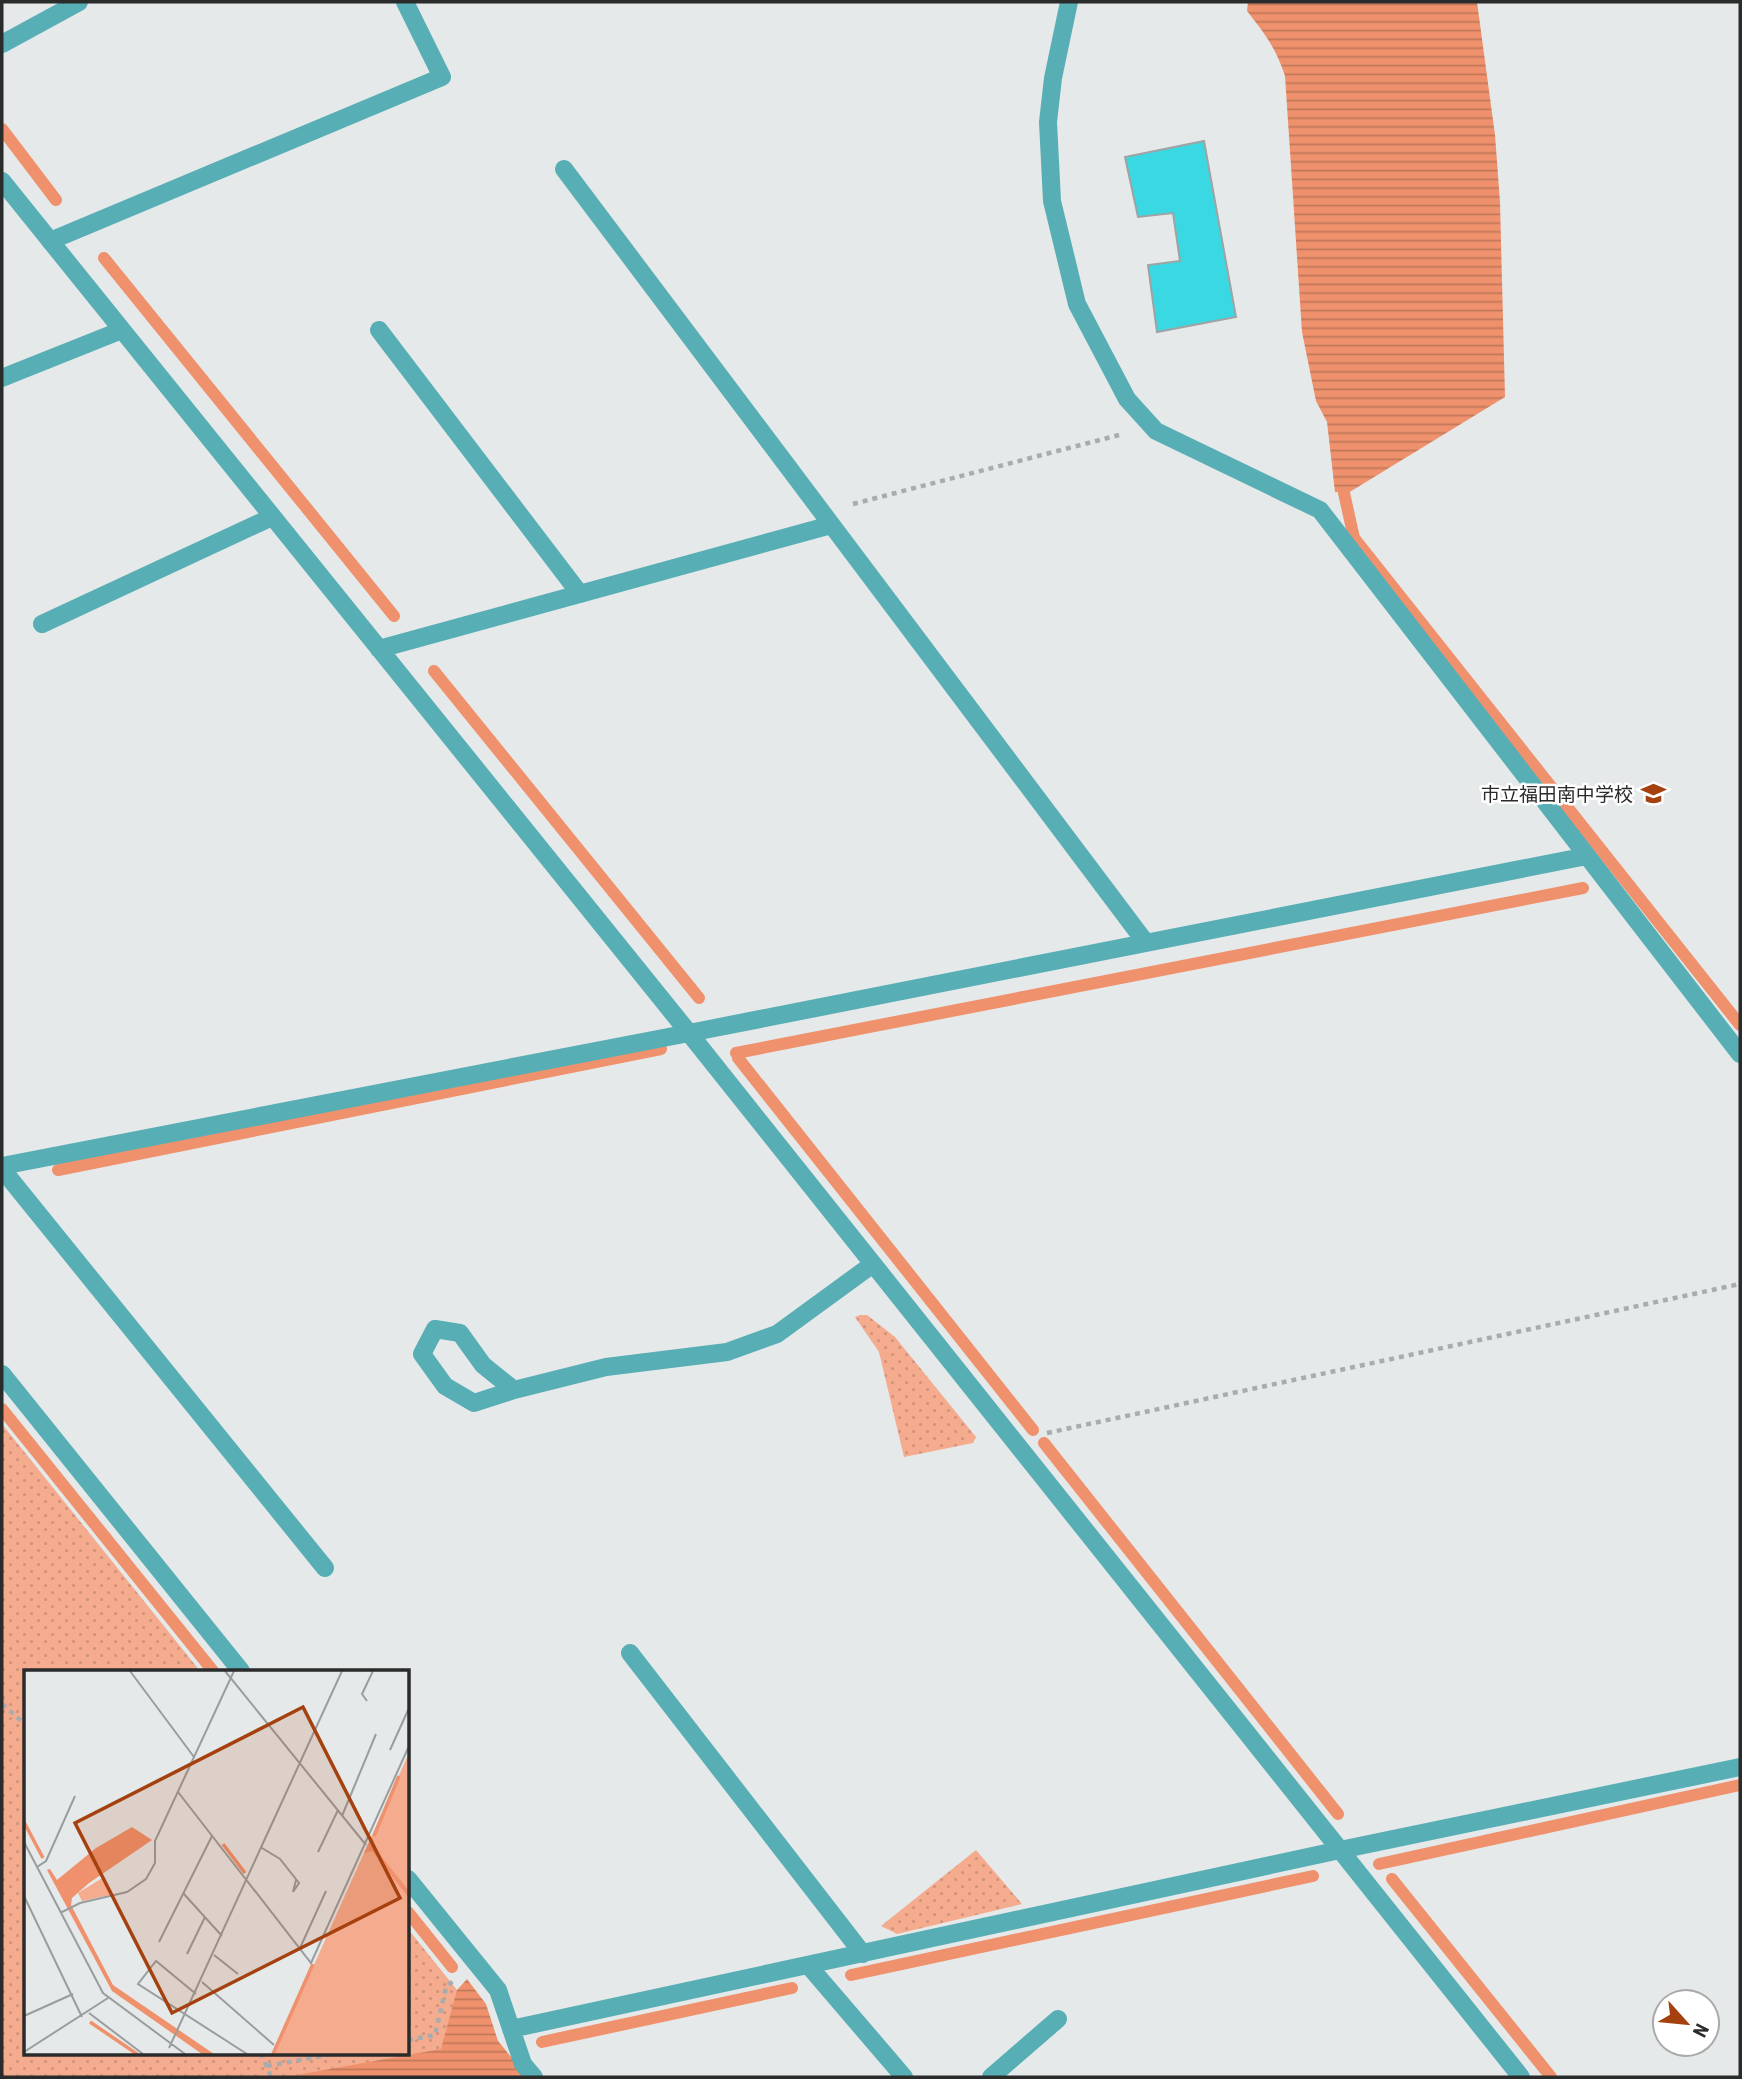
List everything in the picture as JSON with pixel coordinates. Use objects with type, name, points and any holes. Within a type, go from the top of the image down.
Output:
[{"type":"street","points":[[2,44],[79,2]]},
{"type":"street","points":[[50,241],[442,77],[405,2]]},
{"type":"street","points":[[1069,2],[1055,66],[1048,122],[1052,201],[1077,304],[1127,399],[1152,427],[1320,510],[1740,1055]]},
{"type":"street","points":[[564,169],[1146,943]]},
{"type":"street","points":[[2,181],[689,1033],[1521,2077]]},
{"type":"street","points":[[2,378],[122,330]]},
{"type":"street","points":[[379,330],[580,594]]},
{"type":"street","points":[[42,624],[272,517]]},
{"type":"street","points":[[379,649],[580,594],[826,518]]},
{"type":"street","points":[[324,1568],[2,1167],[1587,856]]},
{"type":"street","points":[[514,1390],[483,1365],[460,1333],[435,1329],[422,1354],[445,1386],[474,1403],[606,1367],[727,1352],[778,1334],[873,1264]]},
{"type":"street","points":[[2,1374],[240,1670]]},
{"type":"street","points":[[630,1653],[863,1954]]},
{"type":"street","points":[[511,2029],[1340,1850],[1740,1767]]},
{"type":"street","points":[[410,1881],[498,1990],[523,2064],[534,2077]]},
{"type":"street","points":[[808,1965],[904,2077]]},
{"type":"street","points":[[991,2077],[1058,2019]]},
{"type":"path","points":[[826,518],[1152,427]]},
{"type":"path","points":[[1021,1450],[1051,1431],[1740,1284]]},
{"type":"path","points":[[2,1704],[24,1723]]},
{"type":"path","points":[[410,2040],[435,2035],[446,1987],[476,1963]]},
{"type":"path","points":[[261,2054],[271,2077]]},
{"type":"path","points":[[267,2066],[333,2054]]},
{"type":"shaded area","points":[[1248,2],[1477,2],[1495,135],[1500,202],[1505,397],[1348,493],[1335,492],[1327,422],[1316,401],[1302,332],[1285,76],[1278,57],[1247,11]]},
{"type":"shaded area","points":[[867,1315],[895,1337],[976,1437],[973,1443],[904,1457],[879,1352],[855,1317]]},
{"type":"shaded area","points":[[2,1424],[199,1670],[24,1670],[24,2054],[410,2054],[410,1931],[527,2077],[2,2077]]},
{"type":"shaded area","points":[[976,1850],[1022,1904],[897,1934],[881,1926]]},
{"type":"shaded area","points":[[467,1979],[486,2004],[498,2041],[527,2077],[286,2077],[441,2049],[457,1990]]},
{"type":"building","points":[[1204,141],[1236,317],[1157,332],[1148,265],[1180,261],[1173,213],[1138,217],[1125,157]]},
{"type":"waterway","points":[[2,129],[56,200]]},
{"type":"waterway","points":[[104,258],[394,616]]},
{"type":"waterway","points":[[1344,493],[1354,538],[1740,1025]]},
{"type":"waterway","points":[[434,671],[699,998]]},
{"type":"waterway","points":[[736,1053],[1583,888]]},
{"type":"waterway","points":[[58,1170],[661,1049]]},
{"type":"waterway","points":[[738,1058],[1033,1430]]},
{"type":"waterway","points":[[2,1409],[212,1670]]},
{"type":"waterway","points":[[1044,1443],[1338,1814]]},
{"type":"waterway","points":[[1379,1864],[1740,1785]]},
{"type":"waterway","points":[[851,1975],[1313,1876]]},
{"type":"waterway","points":[[1392,1879],[1551,2077]]},
{"type":"waterway","points":[[410,1914],[452,1967]]},
{"type":"waterway","points":[[542,2042],[792,1988]]},
{"type":"place","name":"市立福田南中学校","points":[[1653,794]]}]
